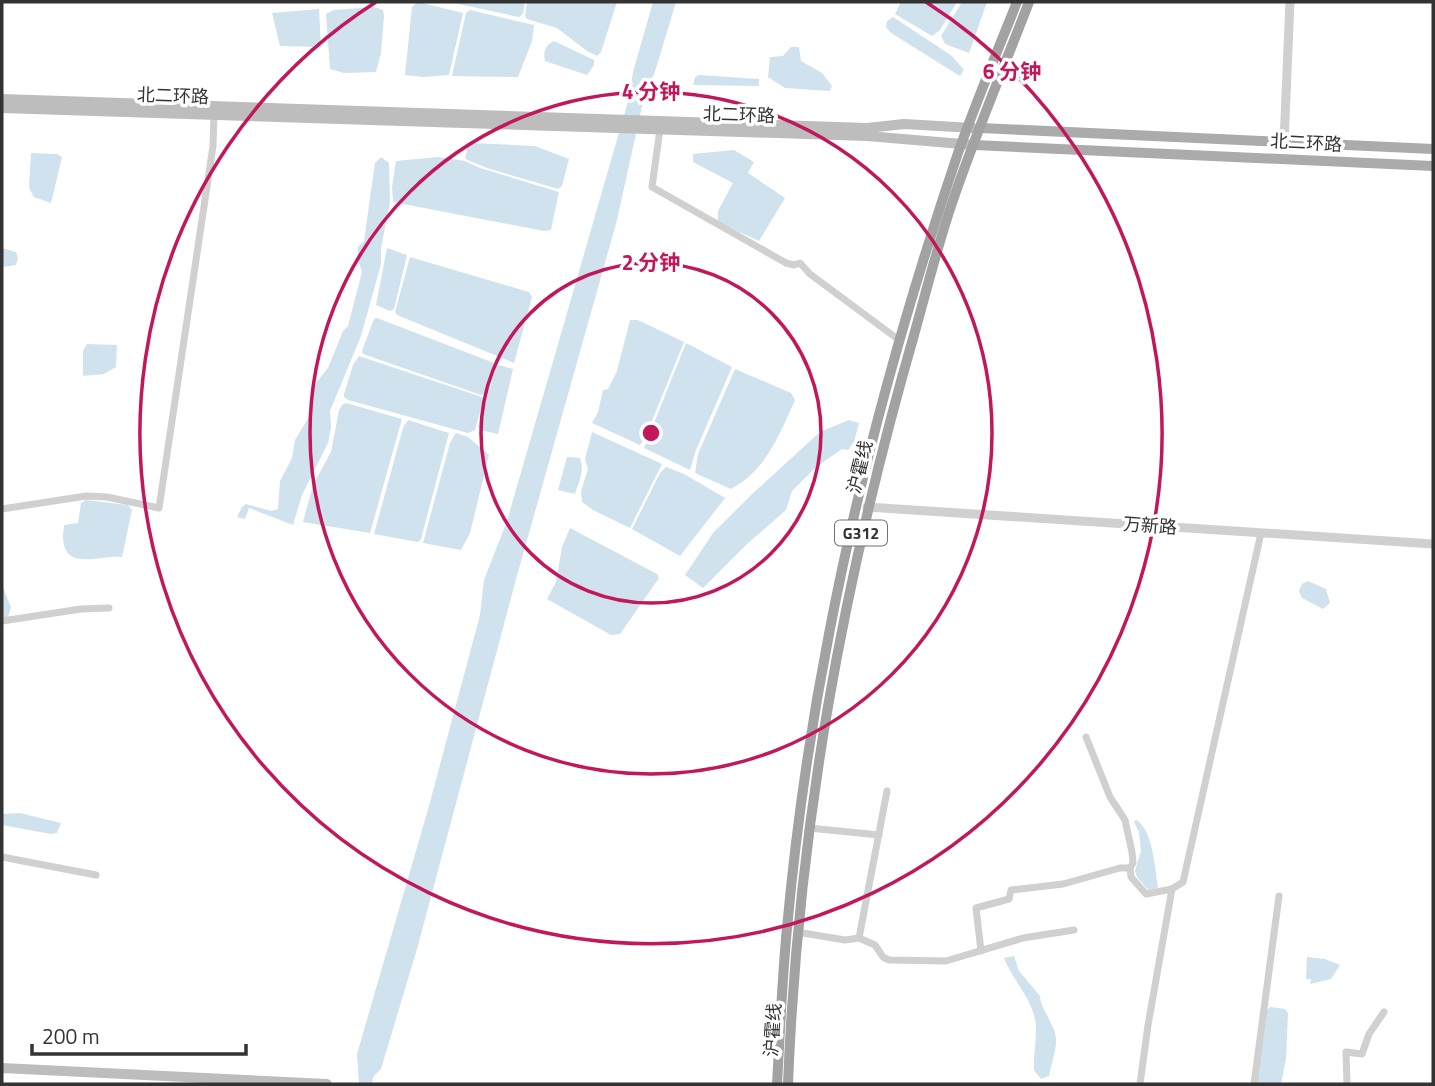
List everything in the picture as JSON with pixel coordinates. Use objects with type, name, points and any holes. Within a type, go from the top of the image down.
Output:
[{"type":"highway","name":"沪霍线","points":[[776,1084],[809,750],[847,544],[899,340],[961,144],[1017,2]]},
{"type":"highway","name":"沪霍线","points":[[788,1084],[792,930],[839,639],[867,508],[950,208],[1029,2]]},
{"type":"main road","name":"北二环路","points":[[2,99],[606,123],[867,136],[974,145],[1433,166]]},
{"type":"main road","name":"北二环路","points":[[2,108],[606,123]]},
{"type":"main road","name":"北二环路","points":[[657,126],[867,128],[904,124],[1433,149]]},
{"type":"main road","points":[[1283,160],[1284,142]]},
{"type":"main road","points":[[2,1068],[327,1084]]},
{"type":"street","points":[[1284,142],[1290,2]]},
{"type":"street","points":[[2,509],[86,496],[107,497],[159,508],[213,146],[214,114]]},
{"type":"street","points":[[657,126],[652,187],[786,263],[800,263],[810,274],[899,340]]},
{"type":"street","name":"万新路","points":[[867,508],[1433,544]]},
{"type":"street","points":[[1086,737],[1110,797],[1125,820],[1132,852],[1131,877],[1146,894],[1172,889],[1183,882],[1261,533]]},
{"type":"street","points":[[2,621],[81,609],[109,608]]},
{"type":"street","points":[[859,939],[887,791]]},
{"type":"street","points":[[809,828],[879,835]]},
{"type":"street","points":[[2,857],[96,875]]},
{"type":"street","points":[[981,951],[976,908],[1009,899],[1011,890],[1063,884],[1120,868],[1130,868]]},
{"type":"street","points":[[1140,1084],[1172,889]]},
{"type":"street","points":[[1254,1084],[1279,896]]},
{"type":"street","points":[[792,930],[845,940],[859,939],[875,946],[883,957],[889,960],[946,961],[1023,938],[1074,930]]},
{"type":"street","points":[[1347,1084],[1346,1052],[1362,1054],[1369,1034],[1384,1012]]},
{"type":"water","points":[[418,2],[463,13],[449,75],[405,75],[412,7]]},
{"type":"water","points":[[449,2],[525,2],[523,14],[519,17]]},
{"type":"water","points":[[527,2],[617,2],[601,52],[597,56],[557,28],[527,19]]},
{"type":"water","points":[[653,2],[676,2],[654,75],[646,88],[617,220],[515,583],[417,949],[381,1069],[373,1077],[372,1084],[359,1084],[357,1054],[429,806],[480,615],[484,580],[507,521],[629,98],[633,72]]},
{"type":"water","points":[[901,2],[957,2],[940,30],[932,36],[895,14]]},
{"type":"water","points":[[962,2],[987,2],[969,53],[945,44],[941,36]]},
{"type":"water","points":[[374,7],[383,10],[384,16],[381,53],[376,72],[344,73],[330,69],[326,14],[334,10]]},
{"type":"water","points":[[319,9],[321,47],[280,46],[272,13]]},
{"type":"water","points":[[470,10],[534,25],[532,41],[518,77],[452,76],[466,13]]},
{"type":"water","points":[[893,17],[952,56],[964,70],[960,76],[891,33],[886,27],[887,21]]},
{"type":"water","points":[[554,41],[594,60],[594,65],[587,75],[545,61],[545,49]]},
{"type":"water","points":[[791,47],[799,47],[801,61],[822,73],[832,86],[830,91],[785,88],[768,77],[770,57],[783,56]]},
{"type":"water","points":[[699,75],[759,79],[759,86],[693,85],[695,77]]},
{"type":"water","points":[[471,143],[535,146],[569,159],[562,186],[558,189],[465,159]]},
{"type":"water","points":[[734,150],[754,162],[748,173],[785,198],[759,241],[718,222],[718,211],[733,183],[693,162],[693,154]]},
{"type":"water","points":[[31,153],[57,154],[62,157],[51,203],[34,197],[29,188]]},
{"type":"water","points":[[381,157],[389,163],[390,202],[381,248],[381,264],[361,336],[330,411],[328,443],[302,495],[293,525],[249,508],[245,519],[237,517],[246,504],[271,511],[278,509],[280,481],[292,458],[295,440],[309,417],[315,384],[328,368],[343,331],[348,326],[362,272],[358,247],[364,241],[375,163]]},
{"type":"water","points":[[438,157],[465,161],[559,192],[551,230],[544,231],[393,202],[396,161]]},
{"type":"water","points":[[2,248],[16,252],[16,265],[2,267]]},
{"type":"water","points":[[387,248],[407,255],[394,309],[390,311],[376,305]]},
{"type":"water","points":[[410,257],[529,292],[532,297],[514,363],[397,315],[395,312]]},
{"type":"water","points":[[374,319],[494,363],[485,393],[481,395],[363,354]]},
{"type":"water","points":[[630,320],[638,320],[684,342],[640,445],[592,423],[598,412],[603,390],[608,389],[617,371]]},
{"type":"water","points":[[686,343],[732,367],[690,470],[644,448]]},
{"type":"water","points":[[87,344],[117,345],[116,367],[104,374],[83,376],[83,351]]},
{"type":"water","points":[[359,356],[482,397],[475,430],[468,433],[348,400],[344,394],[353,365]]},
{"type":"water","points":[[499,365],[513,369],[498,434],[480,430],[478,426],[496,367]]},
{"type":"water","points":[[735,369],[791,393],[795,400],[763,462],[731,489],[695,473],[698,454]]},
{"type":"water","points":[[346,403],[402,419],[370,533],[303,522],[313,485],[331,452],[339,410]]},
{"type":"water","points":[[408,420],[449,433],[418,542],[374,534],[403,428]]},
{"type":"water","points":[[849,420],[859,423],[854,442],[848,450],[842,449],[816,467],[792,491],[786,510],[703,588],[685,575],[713,533],[751,495],[820,432]]},
{"type":"water","points":[[592,432],[662,464],[630,528],[582,502],[581,491],[588,469],[585,459]]},
{"type":"water","points":[[456,433],[468,437],[489,455],[470,533],[461,550],[423,543],[450,443]]},
{"type":"water","points":[[567,457],[580,458],[582,467],[575,494],[558,490]]},
{"type":"water","points":[[666,467],[684,474],[725,498],[680,556],[632,529],[660,473]]},
{"type":"water","points":[[86,500],[128,505],[132,510],[122,557],[85,559],[69,554],[63,536],[64,525],[78,523],[81,503]]},
{"type":"water","points":[[570,528],[657,574],[659,578],[620,634],[611,635],[547,599],[556,582],[562,547]]},
{"type":"water","points":[[1308,581],[1326,589],[1330,603],[1323,609],[1302,598],[1299,591],[1302,584]]},
{"type":"water","points":[[2,585],[11,607],[8,617],[2,617]]},
{"type":"water","points":[[20,813],[61,823],[57,833],[51,834],[2,825],[2,814]]},
{"type":"water","points":[[1136,820],[1142,825],[1150,841],[1158,888],[1148,890],[1135,871],[1141,851],[1139,832],[1134,822]]},
{"type":"water","points":[[1014,956],[1019,971],[1040,996],[1056,1038],[1049,1076],[1041,1079],[1034,1070],[1036,1031],[1033,1011],[1004,958]]},
{"type":"water","points":[[1307,957],[1325,959],[1340,965],[1331,979],[1310,984],[1311,979],[1306,979]]},
{"type":"water","points":[[1270,1007],[1285,1009],[1288,1013],[1286,1059],[1281,1084],[1257,1084],[1267,1010]]}]
